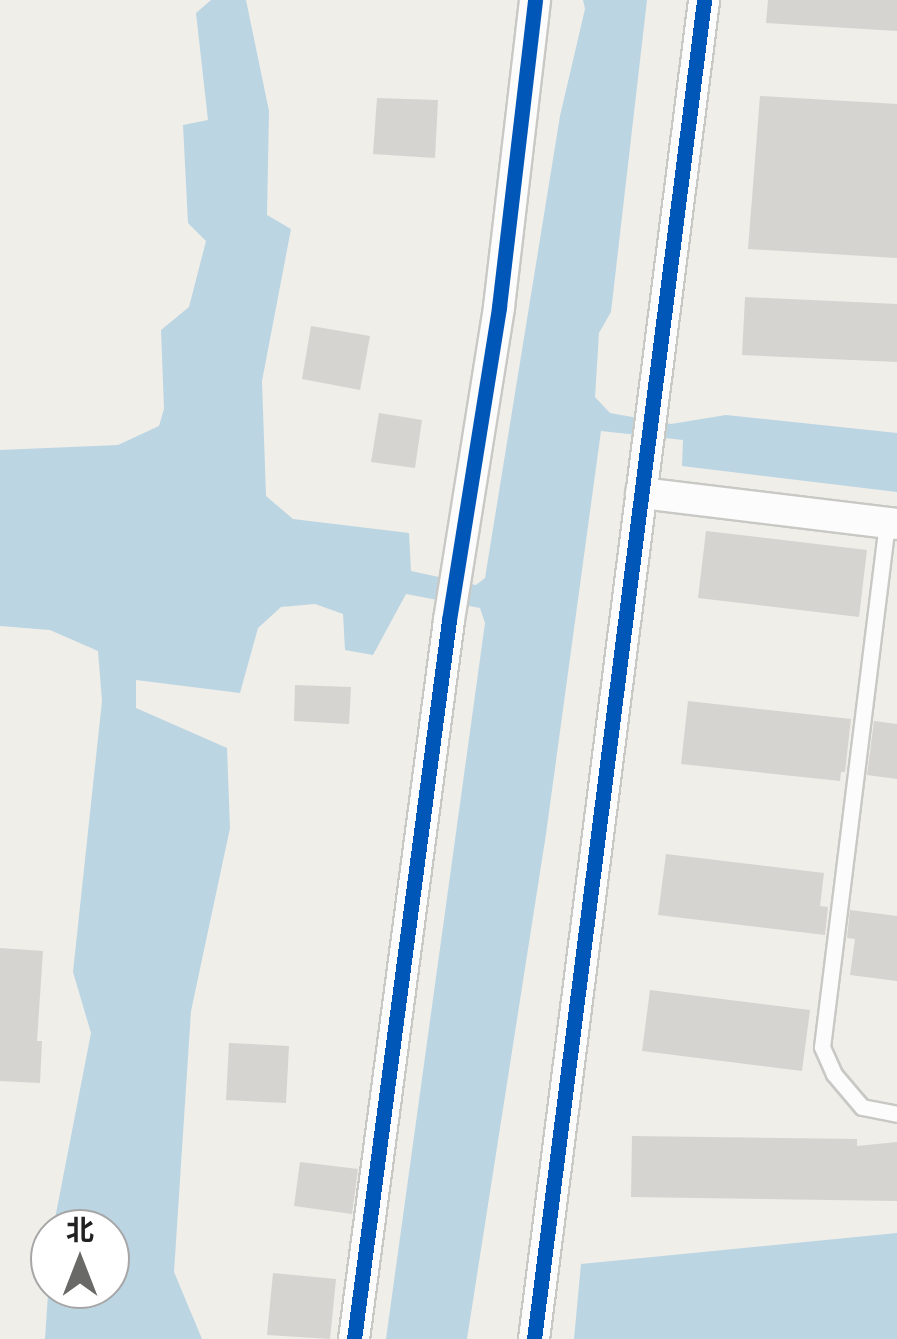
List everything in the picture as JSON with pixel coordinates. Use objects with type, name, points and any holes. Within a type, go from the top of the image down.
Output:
[{"type":"street","points":[[354,1339],[446,639],[499,308],[535,0]]},
{"type":"street","points":[[534,1339],[704,0]]},
{"type":"street","points":[[641,493],[892,524]]},
{"type":"lane","points":[[892,524],[822,1047],[834,1074],[862,1107],[897,1114]]},
{"type":"water","points":[[211,0],[246,0],[269,111],[267,215],[291,229],[262,381],[266,496],[293,519],[409,533],[411,571],[476,585],[485,578],[560,116],[585,9],[583,0],[647,0],[611,312],[599,333],[595,397],[610,413],[671,424],[726,415],[897,433],[897,492],[682,466],[683,440],[601,431],[546,834],[467,1339],[386,1339],[485,623],[480,608],[406,594],[373,655],[345,650],[343,614],[315,604],[281,607],[258,628],[240,693],[136,680],[136,708],[227,748],[230,828],[191,1011],[174,1272],[202,1339],[45,1339],[47,1309],[130,1309],[130,1209],[57,1209],[91,1033],[73,972],[102,701],[98,651],[50,630],[0,626],[0,450],[118,445],[159,426],[164,409],[161,330],[189,307],[206,241],[188,223],[183,125],[208,120],[196,13]]},
{"type":"water","points":[[897,1233],[897,1339],[574,1339],[581,1264]]},
{"type":"building","points":[[768,0],[897,0],[897,31],[766,23]]},
{"type":"building","points":[[760,96],[897,104],[897,258],[748,249]]},
{"type":"building","points":[[377,98],[438,100],[435,158],[373,154]]},
{"type":"building","points":[[745,297],[897,304],[897,362],[742,355]]},
{"type":"building","points":[[311,326],[370,336],[360,390],[302,379]]},
{"type":"building","points":[[379,413],[422,420],[415,468],[371,462]]},
{"type":"building","points":[[706,531],[867,550],[859,617],[698,598]]},
{"type":"building","points":[[295,685],[351,687],[349,724],[294,721]]},
{"type":"building","points":[[688,701],[851,719],[845,772],[841,772],[840,781],[681,764]]},
{"type":"building","points":[[874,721],[897,724],[897,779],[867,775]]},
{"type":"building","points":[[666,854],[824,873],[820,906],[828,907],[825,935],[658,915]]},
{"type":"building","points":[[850,910],[897,916],[897,981],[850,975],[855,939],[847,938]]},
{"type":"building","points":[[0,948],[43,951],[37,1041],[42,1041],[40,1083],[0,1081]]},
{"type":"building","points":[[650,990],[810,1010],[802,1071],[642,1051]]},
{"type":"building","points":[[229,1043],[289,1046],[286,1103],[226,1100]]},
{"type":"building","points":[[632,1136],[857,1139],[857,1146],[897,1142],[897,1201],[631,1197]]},
{"type":"building","points":[[300,1162],[358,1169],[352,1214],[294,1206]]},
{"type":"building","points":[[273,1273],[336,1279],[330,1339],[267,1335]]},
{"type":"cycle path","points":[[354,1339],[449,620],[499,307],[535,0]]},
{"type":"cycle path","points":[[534,1339],[704,0]]}]
